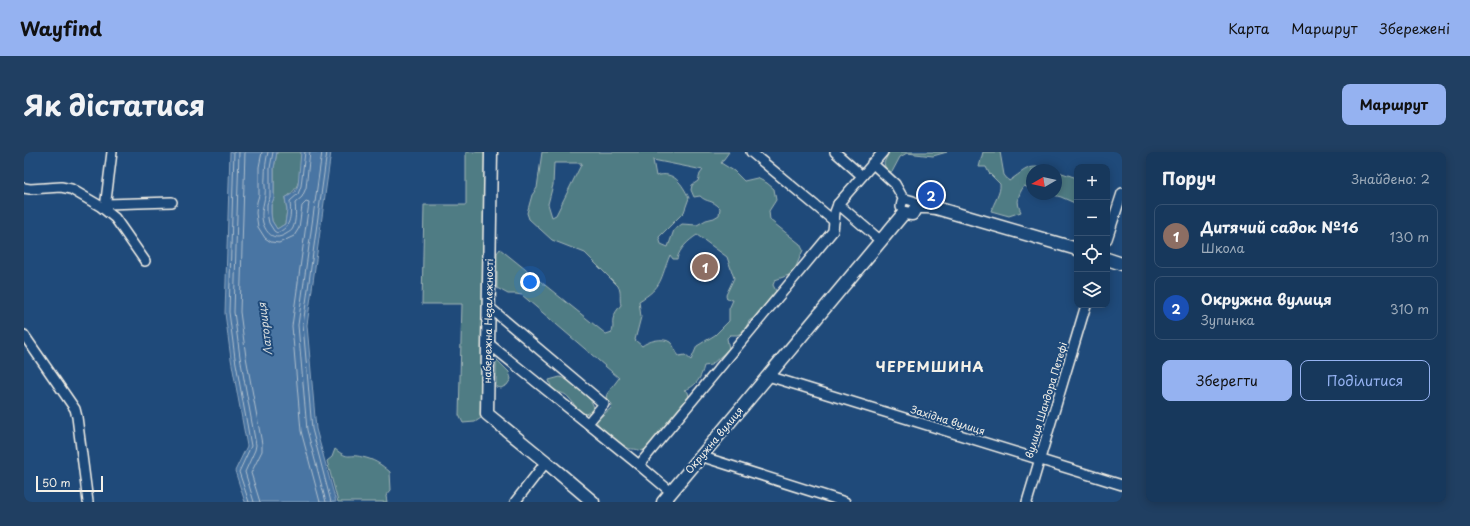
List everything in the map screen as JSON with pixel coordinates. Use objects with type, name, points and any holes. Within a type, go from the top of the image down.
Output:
[{"type":"street","points":[[106,207],[112,152]]},
{"type":"street","name":"набережна Незалежності","points":[[491,152],[487,414],[546,462]]},
{"type":"street","points":[[751,152],[834,221]]},
{"type":"street","points":[[835,152],[862,176]]},
{"type":"street","points":[[639,465],[833,231],[835,212],[838,204],[883,152]]},
{"type":"street","points":[[872,164],[895,184],[904,200]]},
{"type":"street","points":[[24,188],[61,187],[71,189],[106,207],[146,260]]},
{"type":"street","points":[[1108,236],[1122,193]]},
{"type":"street","points":[[904,200],[911,199],[915,202],[916,208]]},
{"type":"street","points":[[904,200],[901,207],[904,213]]},
{"type":"street","points":[[106,207],[172,202]]},
{"type":"street","points":[[838,204],[881,241]]},
{"type":"street","name":"Окружна вулиця","points":[[662,502],[904,213],[912,214],[916,208],[928,206],[1074,248]]},
{"type":"street","points":[[1110,260],[1122,264]]},
{"type":"street","points":[[489,307],[604,404],[588,424]]},
{"type":"street","name":"вулиця Шандора Петефі","points":[[1026,502],[1085,308]]},
{"type":"street","points":[[24,335],[75,409],[88,502]]},
{"type":"street","points":[[488,343],[671,492]]},
{"type":"street","name":"Західна вулиця","points":[[768,376],[1122,485]]},
{"type":"street","points":[[700,456],[845,502]]},
{"type":"street","points":[[515,502],[546,462],[592,502]]},
{"type":"green space","points":[[277,152],[301,152],[302,155],[299,180],[295,190],[285,198],[287,210],[285,224],[277,229],[272,221],[271,205],[274,198],[274,168]]},
{"type":"green space","points":[[466,152],[491,152],[487,414],[475,422],[463,423],[459,415],[462,304],[422,304],[424,205],[466,205]]},
{"type":"green space","points":[[542,152],[729,152],[721,163],[734,171],[744,181],[757,178],[767,183],[774,189],[776,200],[769,211],[770,220],[800,244],[803,250],[795,269],[789,275],[775,280],[773,285],[776,291],[762,308],[759,315],[749,321],[744,332],[737,335],[730,335],[727,338],[729,349],[711,365],[704,366],[695,384],[684,390],[688,392],[689,397],[646,449],[641,451],[628,448],[610,436],[596,421],[611,408],[612,404],[606,398],[607,394],[619,378],[522,295],[508,294],[497,288],[497,253],[500,249],[606,334],[612,332],[616,311],[621,305],[618,286],[585,253],[552,240],[529,219],[527,213],[532,195],[537,188]],"holes":[[[653,160],[703,170],[698,181],[692,185],[691,190],[694,197],[700,196],[717,205],[720,208],[719,215],[697,225],[682,224],[674,230],[668,247],[661,244],[659,237],[684,212],[689,198],[680,183],[673,177],[668,175],[656,176]],[[554,163],[582,163],[556,215],[552,217],[548,204],[553,185]],[[697,235],[727,257],[734,278],[726,295],[727,299],[733,300],[729,309],[729,321],[715,335],[697,346],[691,360],[685,355],[679,356],[670,342],[656,340],[642,346],[635,340],[641,317],[639,301],[657,287],[670,255],[673,259],[677,259],[682,248]]]},
{"type":"green space","points":[[889,152],[947,152],[933,156],[907,153],[900,157],[892,172],[886,170],[884,163]]},
{"type":"green space","points":[[983,152],[1000,152],[1004,175],[1009,181],[1026,169],[1026,187],[1024,186],[1020,192],[1018,202],[1021,212],[1009,216],[991,211],[998,194],[1000,184],[989,173],[986,167],[979,167]]},
{"type":"green space","points":[[1062,173],[1074,177],[1074,203],[1062,197]]},
{"type":"green space","points":[[496,359],[509,372],[511,379],[507,385],[501,388],[496,387]]},
{"type":"green space","points":[[560,377],[572,382],[591,401],[594,407],[591,412],[585,414],[578,409],[566,395],[552,388],[549,380]]},
{"type":"green space","points":[[335,449],[346,456],[366,458],[380,464],[390,472],[391,490],[386,496],[387,502],[338,502],[327,461],[332,457]]},
{"type":"water","name":"Латориця","points":[[230,152],[277,152],[274,168],[274,198],[271,205],[271,213],[272,221],[277,229],[285,224],[287,210],[285,198],[295,192],[298,185],[301,152],[331,152],[307,325],[316,429],[336,502],[245,502],[235,471],[247,446],[231,359],[225,313]]},
{"type":"place","name":"Окружна вулиця","points":[[931,195]]},
{"type":"place","name":"Дитячий садок №16","points":[[705,267]]},
{"type":"district","name":"ЧЕРЕМШИНА","points":[[930,367]]}]
